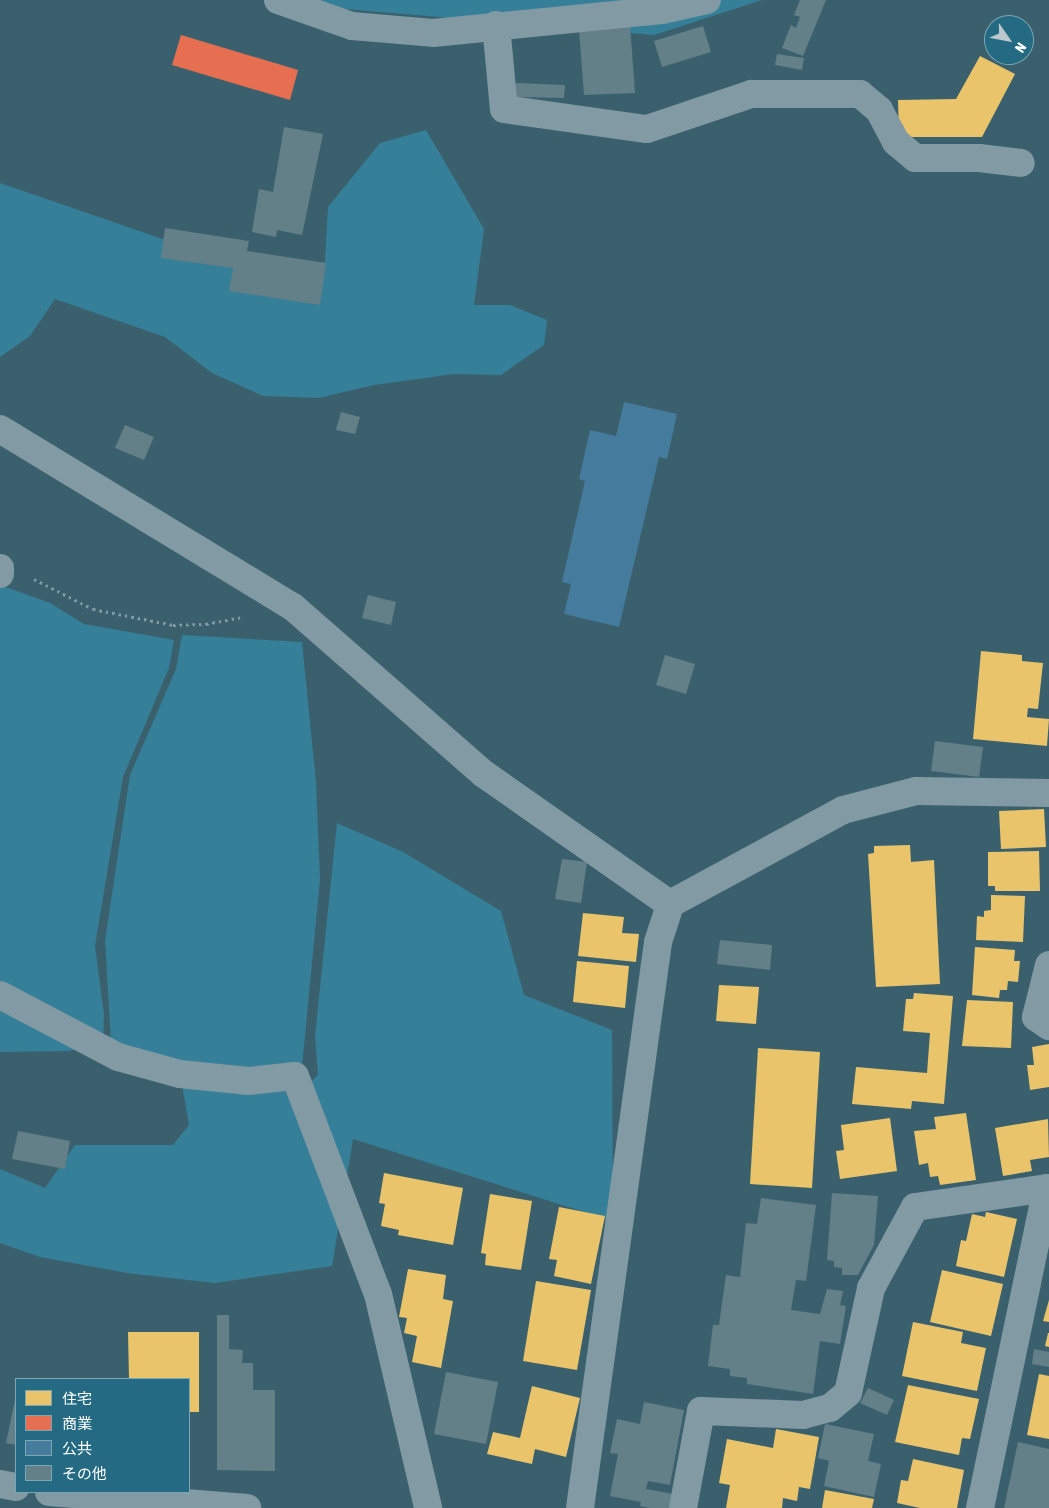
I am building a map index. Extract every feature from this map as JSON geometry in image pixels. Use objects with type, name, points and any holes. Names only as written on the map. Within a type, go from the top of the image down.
[{"type":"street","points":[[278,0],[352,26],[433,33],[496,25],[662,10],[707,0]]},
{"type":"street","points":[[496,25],[504,109],[647,129],[751,94],[860,94],[879,110],[896,142],[916,158],[979,158],[1022,163]]},
{"type":"street","points":[[0,429],[293,607],[484,774],[670,904]]},
{"type":"street","points":[[580,1508],[658,942],[670,904],[844,810],[916,791],[1049,792]]},
{"type":"street","points":[[1049,965],[1036,1017],[1049,1026]]},
{"type":"street","points":[[0,995],[118,1057],[180,1074],[249,1082],[295,1076],[378,1294],[428,1508]]},
{"type":"street","points":[[683,1508],[701,1411],[803,1415],[830,1408],[848,1393],[870,1288],[916,1207],[1048,1188],[980,1508]]},
{"type":"street","points":[[0,1484],[15,1487]]},
{"type":"street","points":[[61,1493],[246,1508]]},
{"type":"path","points":[[1,570],[22,574],[93,609],[173,625],[206,624],[293,607]]},
{"type":"shaded area","points":[[316,0],[762,0],[654,35],[332,8]]},
{"type":"shaded area","points":[[426,130],[484,229],[474,305],[510,305],[547,320],[544,345],[501,375],[454,374],[374,385],[319,398],[263,396],[212,373],[165,337],[55,299],[30,336],[0,357],[0,183],[273,277],[325,262],[328,207],[380,143]]},
{"type":"shaded area","points":[[0,585],[50,603],[84,624],[174,640],[169,668],[123,777],[95,946],[104,1014],[103,1043],[69,1051],[0,1052]]},
{"type":"shaded area","points":[[182,635],[302,642],[316,782],[320,879],[302,1067],[282,1071],[189,1065],[111,1042],[105,940],[130,775],[176,669]]},
{"type":"shaded area","points":[[337,823],[403,852],[501,911],[524,995],[612,1030],[613,1221],[353,1139],[332,1266],[215,1283],[127,1273],[40,1257],[0,1243],[0,1169],[45,1188],[75,1145],[173,1145],[189,1125],[182,1085],[236,1094],[272,1090],[299,1093],[318,1075],[315,1036]]},
{"type":"building: 住宅","points":[[980,56],[984,58],[984,65],[998,65],[1015,74],[982,137],[899,137],[898,100],[956,99]]},
{"type":"building: 住宅","points":[[981,651],[1022,655],[1022,661],[1043,663],[1038,709],[1028,708],[1027,717],[1049,719],[1047,746],[973,739]]},
{"type":"building: 住宅","points":[[1044,809],[1046,847],[1001,849],[999,811]]},
{"type":"building: 住宅","points":[[910,845],[911,862],[934,860],[940,984],[876,987],[868,854],[874,853],[874,846]]},
{"type":"building: 住宅","points":[[1039,851],[1040,891],[995,891],[995,886],[988,886],[988,852]]},
{"type":"building: 住宅","points":[[991,895],[1025,896],[1023,942],[976,940],[977,916],[984,917],[984,911],[991,910]]},
{"type":"building: 住宅","points":[[583,913],[624,917],[622,933],[639,934],[636,962],[578,956]]},
{"type":"building: 住宅","points":[[975,947],[1015,950],[1014,961],[1020,961],[1018,982],[1008,981],[1007,990],[1000,990],[999,998],[972,995]]},
{"type":"building: 住宅","points":[[577,961],[629,966],[625,1008],[573,1002]]},
{"type":"building: 住宅","points":[[719,985],[759,987],[756,1024],[716,1021]]},
{"type":"building: 住宅","points":[[914,993],[953,996],[944,1104],[912,1101],[911,1109],[852,1104],[856,1067],[927,1073],[930,1033],[903,1031],[906,999],[913,999]]},
{"type":"building: 住宅","points":[[967,1000],[1013,1002],[1011,1048],[962,1046]]},
{"type":"building: 住宅","points":[[1049,1044],[1049,1087],[1030,1090],[1027,1065],[1034,1065],[1032,1047]]},
{"type":"building: 住宅","points":[[758,1048],[820,1052],[812,1188],[750,1184]]},
{"type":"building: 住宅","points":[[966,1113],[976,1180],[940,1185],[938,1176],[930,1177],[928,1163],[919,1165],[914,1131],[936,1129],[934,1117]]},
{"type":"building: 住宅","points":[[890,1118],[897,1171],[840,1179],[836,1151],[844,1150],[841,1125]]},
{"type":"building: 住宅","points":[[1048,1119],[1049,1157],[1030,1160],[1032,1171],[1003,1176],[995,1128]]},
{"type":"building: 住宅","points":[[384,1173],[463,1188],[453,1245],[398,1235],[399,1230],[381,1226],[385,1204],[379,1203]]},
{"type":"building: 住宅","points":[[490,1194],[532,1201],[521,1270],[485,1265],[486,1254],[481,1253]]},
{"type":"building: 住宅","points":[[559,1207],[605,1216],[591,1284],[554,1276],[557,1260],[549,1259]]},
{"type":"building: 住宅","points":[[986,1212],[1017,1219],[1004,1277],[956,1266],[961,1240],[966,1241],[972,1214],[985,1217]]},
{"type":"building: 住宅","points":[[408,1269],[446,1275],[443,1299],[453,1301],[441,1368],[412,1362],[417,1336],[404,1333],[407,1318],[399,1317]]},
{"type":"building: 住宅","points":[[942,1270],[1003,1284],[991,1336],[930,1322]]},
{"type":"building: 住宅","points":[[536,1281],[591,1290],[577,1370],[523,1361]]},
{"type":"building: 住宅","points":[[1049,1300],[1049,1322],[1043,1321]]},
{"type":"building: 住宅","points":[[913,1322],[963,1332],[961,1343],[986,1348],[977,1391],[902,1376]]},
{"type":"building: 住宅","points":[[128,1332],[199,1332],[199,1412],[190,1412],[190,1378],[129,1378]]},
{"type":"building: 住宅","points":[[1049,1333],[1049,1347],[1045,1346]]},
{"type":"building: 住宅","points":[[1039,1374],[1049,1376],[1049,1439],[1027,1435]]},
{"type":"building: 住宅","points":[[908,1385],[979,1399],[970,1439],[962,1438],[959,1455],[895,1442]]},
{"type":"building: 住宅","points":[[532,1386],[580,1398],[566,1457],[535,1449],[532,1464],[487,1454],[493,1432],[520,1438]]},
{"type":"building: 住宅","points":[[776,1429],[819,1437],[810,1489],[799,1487],[797,1501],[783,1498],[782,1508],[726,1508],[730,1485],[719,1483],[727,1439],[773,1448]]},
{"type":"building: 住宅","points":[[913,1459],[964,1470],[957,1508],[920,1508],[897,1503],[901,1480],[908,1481]]},
{"type":"building: 住宅","points":[[825,1490],[874,1499],[872,1508],[822,1508]]},
{"type":"building: 商業","points":[[181,35],[298,70],[290,100],[172,65]]},
{"type":"building: 公共","points":[[624,402],[677,414],[667,459],[659,457],[619,627],[564,614],[571,584],[562,582],[585,481],[579,479],[590,430],[616,436]]},
{"type":"building: その他","points":[[800,0],[826,0],[803,56],[782,48],[791,25],[796,28],[800,17],[794,15]]},
{"type":"building: その他","points":[[630,25],[635,93],[584,95],[579,29]]},
{"type":"building: その他","points":[[703,26],[711,52],[662,67],[654,41]]},
{"type":"building: その他","points":[[777,54],[804,58],[802,70],[775,65]]},
{"type":"building: その他","points":[[516,83],[565,85],[564,98],[516,97]]},
{"type":"building: その他","points":[[284,127],[323,134],[302,235],[277,230],[276,237],[252,232],[259,189],[273,192]]},
{"type":"building: その他","points":[[165,228],[249,241],[247,251],[326,263],[320,305],[229,291],[233,268],[161,258]]},
{"type":"building: その他","points":[[341,412],[360,417],[355,434],[336,430]]},
{"type":"building: その他","points":[[125,425],[154,437],[144,460],[115,448]]},
{"type":"building: その他","points":[[368,595],[396,602],[391,625],[362,618]]},
{"type":"building: その他","points":[[665,655],[695,664],[686,694],[656,685]]},
{"type":"building: その他","points":[[935,741],[983,747],[979,777],[931,771]]},
{"type":"building: その他","points":[[562,859],[587,862],[581,903],[555,899]]},
{"type":"building: その他","points":[[720,940],[772,945],[770,970],[717,964]]},
{"type":"building: その他","points":[[18,1131],[70,1141],[65,1169],[12,1159]]},
{"type":"building: その他","points":[[832,1193],[878,1196],[874,1245],[858,1275],[842,1275],[842,1268],[834,1267],[834,1261],[827,1260]]},
{"type":"building: その他","points":[[761,1198],[816,1205],[806,1281],[796,1280],[791,1310],[820,1314],[827,1289],[843,1291],[840,1305],[846,1306],[840,1344],[820,1341],[813,1394],[747,1384],[747,1378],[730,1376],[730,1369],[708,1366],[713,1325],[719,1325],[726,1275],[740,1277],[746,1223],[757,1224]]},
{"type":"building: その他","points":[[217,1315],[229,1315],[229,1349],[243,1350],[242,1363],[253,1363],[253,1390],[275,1390],[275,1471],[217,1470]]},
{"type":"building: その他","points":[[1034,1349],[1049,1352],[1049,1367],[1032,1364]]},
{"type":"building: その他","points":[[446,1372],[498,1382],[486,1444],[434,1434]]},
{"type":"building: その他","points":[[868,1388],[894,1400],[887,1415],[860,1403]]},
{"type":"building: その他","points":[[15,1400],[15,1445],[6,1443]]},
{"type":"building: その他","points":[[644,1402],[684,1410],[670,1485],[648,1481],[646,1489],[673,1494],[670,1508],[640,1506],[641,1502],[610,1496],[618,1454],[610,1453],[617,1419],[640,1424]]},
{"type":"building: その他","points":[[825,1424],[874,1434],[868,1461],[881,1464],[874,1497],[824,1486],[829,1461],[818,1458]]},
{"type":"building: その他","points":[[1018,1442],[1049,1449],[1049,1508],[1004,1508]]}]
